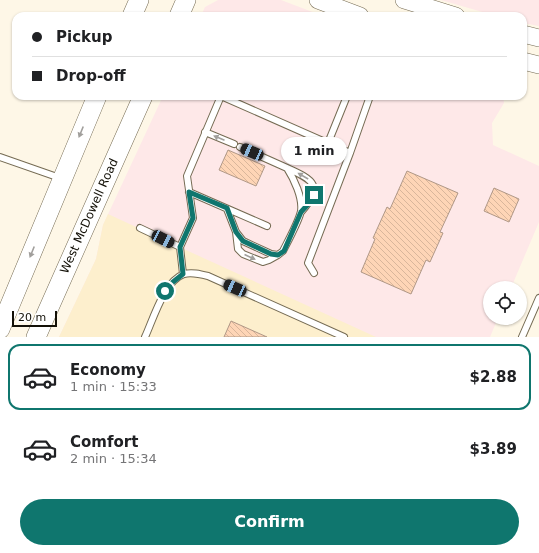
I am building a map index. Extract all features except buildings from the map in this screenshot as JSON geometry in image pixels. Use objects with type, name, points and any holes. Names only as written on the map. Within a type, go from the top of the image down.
[{"type":"main road","points":[[134,12],[139,0]]},
{"type":"main road","points":[[181,12],[186,0]]},
{"type":"main road","points":[[318,0],[350,12]]},
{"type":"main road","points":[[404,0],[443,12]]},
{"type":"main road","points":[[527,35],[539,38]]},
{"type":"main road","points":[[527,62],[539,65]]},
{"type":"main road","points":[[0,329],[95,100]]},
{"type":"main road","name":"West McDowell Road","points":[[36,337],[141,100]]},
{"type":"lane","points":[[183,274],[180,247],[193,218],[187,176],[219,100]]},
{"type":"lane","points":[[230,100],[350,153]]},
{"type":"lane","points":[[328,143],[345,100]]},
{"type":"lane","points":[[314,273],[308,263],[369,100]]},
{"type":"lane","points":[[205,132],[234,144]]},
{"type":"lane","points":[[227,208],[236,232],[238,249],[242,254],[263,262],[284,251],[301,212],[311,201],[314,195],[314,186],[310,180],[240,147]]},
{"type":"lane","points":[[0,157],[62,178]]},
{"type":"lane","points":[[287,168],[301,201],[301,212]]},
{"type":"lane","points":[[189,192],[267,226]]},
{"type":"lane","points":[[140,228],[180,247]]},
{"type":"lane","points":[[236,232],[243,241],[271,254],[278,255]]},
{"type":"lane","points":[[145,337],[165,291],[183,274],[196,273],[208,276],[344,337]]},
{"type":"lane","points":[[522,337],[539,298]]},
{"type":"shaded area","points":[[218,0],[281,0],[312,12],[203,12],[205,7]]},
{"type":"shaded area","points":[[441,0],[539,0],[539,26],[527,24],[527,12],[482,12]]},
{"type":"shaded area","points":[[161,100],[504,100],[504,103],[492,123],[493,145],[539,166],[539,222],[514,281],[483,281],[483,325],[495,325],[490,337],[59,337],[96,259],[103,225]]},
{"type":"shaded area","points":[[108,214],[376,337],[59,337],[96,259],[103,225]]},
{"type":"route","points":[[165,291],[183,274],[180,247],[193,218],[189,192],[227,208],[236,232],[243,241],[271,254],[278,255],[284,251],[301,212],[311,201],[314,195]]}]
